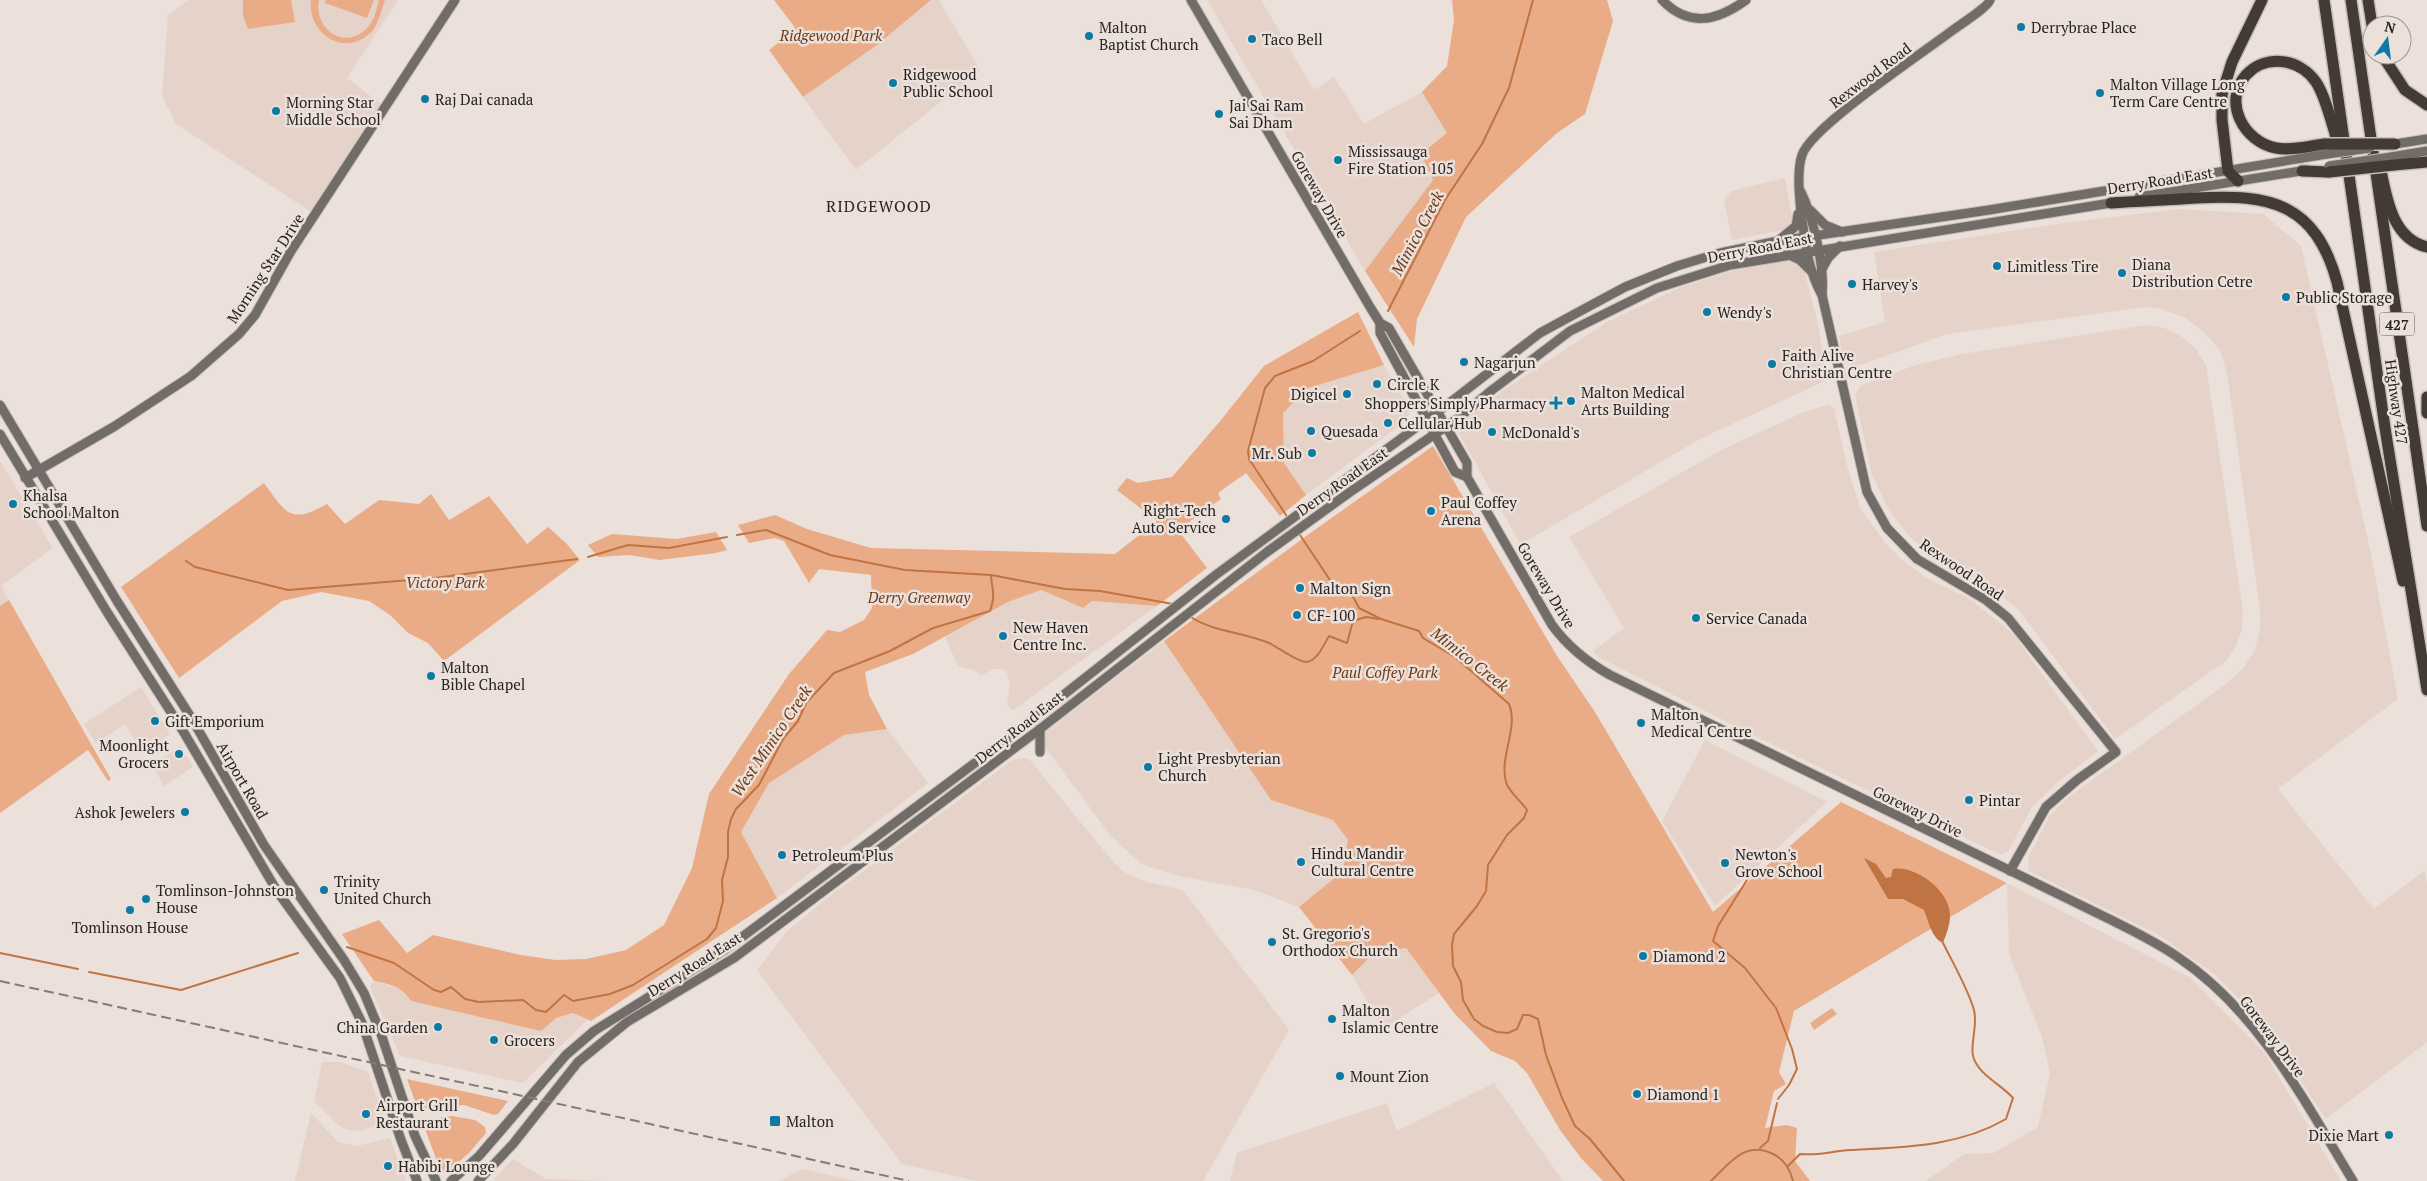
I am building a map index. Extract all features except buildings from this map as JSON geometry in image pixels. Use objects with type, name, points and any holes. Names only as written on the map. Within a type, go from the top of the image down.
[{"type":"highway","points":[[2238,182],[2228,171],[2222,120],[2222,94],[2232,62],[2262,0]]},
{"type":"highway","name":"Highway 427","points":[[2324,0],[2385,428],[2427,690]]},
{"type":"highway","name":"Highway 427","points":[[2351,0],[2427,526]]},
{"type":"highway","points":[[2368,0],[2370,15]]},
{"type":"highway","points":[[2350,180],[2321,92],[2306,71],[2295,64],[2275,61],[2266,63],[2246,75],[2240,85],[2236,108],[2242,126],[2250,136],[2264,144],[2277,148],[2326,149],[2395,144]]},
{"type":"highway","points":[[2389,65],[2405,90],[2427,105]]},
{"type":"highway","points":[[2367,121],[2373,134],[2392,214],[2406,236],[2427,247]]},
{"type":"highway","points":[[2302,171],[2392,161],[2427,162]]},
{"type":"highway","points":[[2111,203],[2220,197],[2260,199],[2295,213],[2310,226],[2321,240],[2330,258],[2337,282],[2400,570],[2420,644]]},
{"type":"highway","points":[[2427,397],[2427,413]]},
{"type":"main road","name":"Morning Star Drive","points":[[25,478],[115,426],[190,376],[239,334],[255,315],[291,251],[455,0]]},
{"type":"main road","name":"Goreway Drive","points":[[1191,0],[1380,323],[1380,333],[1433,434],[1455,472],[1467,477]]},
{"type":"main road","points":[[1662,0],[1673,11],[1685,16],[1707,19],[1719,15],[1746,0]]},
{"type":"main road","name":"Rexwood Road","points":[[1991,1],[1819,132],[1810,141],[1802,155],[1799,172],[1804,208],[1817,250],[1815,283],[1822,295],[1867,492],[1887,528],[1917,559],[1986,600],[2008,618],[2116,752],[2077,780],[2046,807],[2010,871]]},
{"type":"main road","points":[[2395,144],[2427,138]]},
{"type":"main road","name":"Derry Road East","points":[[451,1181],[479,1156],[547,1077],[584,1038],[628,1008],[726,949],[1019,730],[1165,615],[1426,419],[1438,412],[1540,333],[1625,286],[1677,266],[1720,253],[1778,241],[2228,171],[2326,149]]},
{"type":"main road","points":[[2392,161],[2427,151]]},
{"type":"main road","name":"Derry Road East","points":[[480,1181],[514,1144],[560,1082],[595,1048],[650,1007],[734,958],[1040,729],[1267,552],[1445,426],[1570,331],[1624,304],[1694,275],[1748,261],[2302,171]]},
{"type":"main road","points":[[1778,241],[1787,236],[1796,226],[1804,208],[1825,225],[1842,232]]},
{"type":"main road","name":"Rexwood Road","points":[[1804,208],[1804,238],[1807,252],[1817,272]]},
{"type":"main road","points":[[1787,254],[1800,260],[1817,272],[1841,246]]},
{"type":"main road","name":"Goreway Drive","points":[[1380,323],[1389,328],[1438,412],[1467,463],[1467,477],[1552,625],[1562,639],[1581,657],[1610,675],[1681,711],[2148,938],[2181,959],[2225,996],[2279,1062],[2353,1181]]},
{"type":"main road","name":"Airport Road","points":[[0,405],[117,601],[192,719],[264,845],[344,960],[364,993],[414,1133],[436,1181]]},
{"type":"main road","name":"Airport Road","points":[[0,434],[107,612],[183,731],[277,890],[340,978],[364,1028],[409,1163],[417,1181]]},
{"type":"main road","points":[[1343,481],[1350,492]]},
{"type":"main road","points":[[69,550],[82,542]]},
{"type":"main road","points":[[1260,543],[1267,552]]},
{"type":"main road","points":[[1196,592],[1196,601],[1204,602]]},
{"type":"main road","points":[[107,612],[117,601]]},
{"type":"main road","points":[[1040,729],[1040,752]]},
{"type":"main road","points":[[409,1163],[412,1181]]},
{"type":"shaded area","name":"Morning Star Middle School","points":[[189,0],[398,0],[347,78],[385,107],[316,215],[176,124],[162,96],[168,15]]},
{"type":"shaded area","name":"Ridgewood Public School","points":[[931,0],[939,0],[980,70],[856,170],[803,97],[877,45]]},
{"type":"shaded area","points":[[1207,0],[1261,0],[1314,90],[1334,77],[1364,124],[1422,92],[1448,133],[1421,153],[1433,180],[1365,271]]},
{"type":"shaded area","points":[[1785,178],[1792,217],[1788,229],[1732,240],[1724,200],[1731,191]]},
{"type":"shaded area","points":[[2178,209],[2263,214],[2301,246],[2370,549],[2398,699],[2278,789],[2374,909],[2425,870],[2427,883],[2427,1042],[2326,1119],[2262,1021],[2214,974],[2159,935],[2029,871],[2028,858],[2050,815],[2070,796],[2230,681],[2244,667],[2255,650],[2260,630],[2260,610],[2227,373],[2220,351],[2204,332],[2184,317],[2161,309],[2145,307],[1947,334],[1855,367],[1844,361],[1839,336],[1885,322],[1874,252],[2064,223]]},
{"type":"shaded area","points":[[1780,260],[1792,260],[1805,273],[1818,324],[1827,380],[1698,440],[1525,542],[1519,542],[1459,433],[1462,422],[1511,385],[1607,322],[1679,288],[1741,268]]},
{"type":"shaded area","points":[[2146,325],[2165,328],[2182,337],[2196,349],[2206,365],[2243,611],[2242,629],[2236,646],[2226,661],[2115,739],[2019,610],[1988,585],[1939,561],[1911,538],[1888,509],[1871,472],[1855,395],[1861,385],[1916,365],[1962,354]]},
{"type":"shaded area","points":[[1384,365],[1410,411],[1407,420],[1306,495],[1284,463],[1283,413],[1308,388]]},
{"type":"shaded area","points":[[1828,405],[1834,408],[1846,462],[1860,508],[1886,544],[1902,560],[1925,577],[1970,599],[2013,634],[2098,751],[2058,782],[2032,807],[2009,850],[2001,855],[1755,736],[1600,658],[1593,651],[1624,628],[1569,537],[1721,450],[1804,412]]},
{"type":"shaded area","name":"Khalsa School Malton","points":[[0,461],[53,548],[1,586],[9,600],[0,606]]},
{"type":"shaded area","points":[[1041,590],[1083,608],[1092,601],[1157,606],[1012,711],[1007,704],[1010,683],[1007,673],[1003,669],[995,669],[981,675],[974,670],[958,666],[945,637],[1008,602]]},
{"type":"shaded area","points":[[1164,641],[1271,800],[1333,820],[1348,840],[1343,871],[1299,907],[1254,890],[1178,876],[1141,864],[1110,835],[1042,743],[1045,733]]},
{"type":"shaded area","points":[[141,687],[170,734],[143,753],[125,724],[96,743],[84,724]]},
{"type":"shaded area","points":[[887,729],[928,783],[777,898],[741,832],[769,783],[844,735]]},
{"type":"shaded area","name":"Newton's Grove School","points":[[1705,740],[1827,802],[1715,906],[1662,821]]},
{"type":"shaded area","points":[[180,746],[193,767],[164,786],[152,765]]},
{"type":"shaded area","points":[[1025,758],[1030,760],[1114,863],[1124,872],[1147,882],[1183,890],[1289,1030],[1203,1181],[977,1181],[902,1164],[757,970],[787,931],[826,899],[1014,759]]},
{"type":"shaded area","points":[[1864,858],[1876,864],[1886,878],[1891,877],[1893,869],[1912,871],[1930,882],[1938,890],[1945,898],[1950,916],[1949,926],[1943,943],[1933,933],[1924,910],[1903,899],[1888,899]]},
{"type":"shaded area","points":[[2007,883],[2189,977],[2264,1052],[2341,1181],[1926,1181],[1964,1154],[1994,1153],[2038,1127],[2050,1073],[2042,1037],[2009,954]]},
{"type":"shaded area","points":[[1406,948],[1439,993],[1383,1029],[1352,975],[1374,953]]},
{"type":"shaded area","points":[[374,981],[540,1031],[556,1018],[573,1013],[587,1020],[523,1083],[400,1056],[370,986]]},
{"type":"shaded area","points":[[322,1062],[340,1062],[368,1072],[383,1116],[381,1124],[361,1131],[347,1130],[339,1126],[314,1101]]},
{"type":"shaded area","points":[[1494,1083],[1563,1181],[1230,1181],[1237,1153],[1387,1103],[1397,1131]]},
{"type":"shaded area","points":[[311,1113],[338,1142],[357,1146],[390,1138],[406,1181],[295,1181]]},
{"type":"shaded area","points":[[513,1159],[546,1179],[607,1181],[492,1181]]},
{"type":"shaded area","points":[[802,1169],[857,1181],[779,1181]]},
{"type":"green space","points":[[243,0],[291,0],[295,22],[248,29],[243,16]]},
{"type":"green space","points":[[311,0],[319,0],[318,10],[325,27],[340,37],[349,38],[357,35],[369,26],[376,12],[379,0],[385,0],[379,19],[371,32],[358,41],[347,43],[337,42],[320,30],[314,22]]},
{"type":"green space","points":[[326,0],[374,0],[367,18],[325,3]]},
{"type":"green space","name":"Ridgewood Park","points":[[774,0],[931,0],[877,45],[803,97],[769,50],[796,29]]},
{"type":"green space","points":[[1452,0],[1607,0],[1613,21],[1585,114],[1557,133],[1466,217],[1417,319],[1414,347],[1365,271],[1433,180],[1421,154],[1447,133],[1422,92],[1447,66],[1454,20]]},
{"type":"green space","name":"Derry Greenway","points":[[1358,312],[1384,365],[1308,388],[1283,413],[1284,463],[1306,495],[1280,516],[1246,473],[1218,493],[1221,499],[1178,530],[1207,568],[1157,606],[1092,601],[1083,608],[1041,590],[1008,602],[913,654],[865,672],[869,695],[887,729],[844,735],[769,783],[741,832],[777,898],[591,1021],[573,1013],[556,1018],[541,1031],[411,1001],[400,989],[374,981],[342,934],[379,920],[407,953],[433,935],[521,955],[556,960],[586,959],[626,950],[664,925],[692,868],[709,794],[789,674],[827,630],[840,632],[864,620],[872,608],[871,575],[819,569],[809,583],[784,541],[775,538],[749,543],[738,525],[775,515],[807,529],[871,548],[1115,554],[1157,521],[1117,490],[1127,478],[1138,483],[1172,477],[1264,366]]},
{"type":"green space","name":"Paul Coffey Park","points":[[1433,446],[1557,656],[1595,712],[1713,912],[1841,802],[2007,883],[1794,1011],[1779,1072],[1786,1084],[1774,1091],[1765,1128],[1786,1125],[1797,1128],[1795,1161],[1810,1181],[1603,1181],[1581,1158],[1560,1130],[1527,1073],[1515,1061],[1491,1051],[1454,1013],[1406,948],[1374,953],[1352,975],[1299,907],[1343,871],[1348,840],[1333,820],[1271,800],[1164,641],[1309,534]]},
{"type":"green space","name":"Victory Park","points":[[264,483],[278,502],[290,513],[305,514],[327,504],[345,524],[379,500],[419,504],[431,494],[449,520],[489,496],[527,544],[548,527],[566,543],[580,560],[444,661],[428,643],[408,633],[390,615],[369,601],[321,592],[282,601],[179,678],[121,587]]},
{"type":"green space","points":[[716,532],[727,550],[660,560],[629,555],[598,557],[588,545],[612,534],[676,539]]},
{"type":"green space","points":[[9,600],[111,779],[108,781],[88,750],[0,813],[0,606]]},
{"type":"green space","points":[[1832,1008],[1837,1014],[1814,1030],[1810,1023]]},
{"type":"green space","points":[[407,1079],[508,1101],[498,1114],[494,1115],[464,1105],[422,1110],[416,1104]]},
{"type":"green space","points":[[452,1116],[475,1120],[485,1127],[486,1133],[469,1153],[445,1174],[437,1161],[425,1129],[432,1120],[439,1117]]},
{"type":"waterway","name":"Mimico Creek","points":[[1388,311],[1445,200],[1482,144],[1509,88],[1533,0]]},
{"type":"waterway","name":"Mimico Creek","points":[[1288,518],[1249,459],[1248,451],[1265,388],[1275,376],[1313,361],[1360,331]]},
{"type":"waterway","points":[[737,535],[766,530],[830,555],[905,570],[991,575],[1065,589],[1100,591],[1173,604]]},
{"type":"waterway","name":"Mimico Creek","points":[[1298,532],[1330,580],[1351,593],[1359,608],[1381,619],[1419,631],[1423,638],[1455,657],[1509,704],[1512,723],[1505,762],[1506,782],[1509,789],[1527,810],[1524,818],[1507,835],[1488,865],[1486,891],[1477,906],[1454,934],[1452,945],[1453,966],[1461,982],[1463,1000],[1474,1019],[1483,1026],[1497,1032],[1508,1033],[1517,1029],[1523,1015],[1529,1015],[1538,1019],[1546,1055],[1575,1126],[1590,1139],[1624,1181]]},
{"type":"waterway","points":[[588,557],[628,545],[669,548],[727,537]]},
{"type":"waterway","points":[[186,561],[195,567],[288,590],[435,578],[577,559]]},
{"type":"waterway","name":"West Mimico Creek","points":[[347,947],[394,963],[434,990],[441,992],[451,987],[465,999],[479,1002],[523,1000],[536,1010],[546,1012],[564,995],[573,1001],[610,994],[633,985],[707,939],[716,928],[723,901],[722,880],[728,857],[728,832],[731,819],[736,809],[759,785],[783,739],[798,721],[806,703],[834,673],[890,651],[933,628],[990,611],[993,596],[991,575]]},
{"type":"waterway","name":"West Mimico Creek","points":[[1189,616],[1218,629],[1269,643],[1303,662],[1311,661],[1323,647],[1329,636],[1347,643],[1353,621],[1366,617],[1379,619]]},
{"type":"waterway","points":[[1747,880],[1718,926],[1713,941],[1745,968],[1776,1008],[1792,1049],[1797,1069],[1789,1085],[1778,1099]]},
{"type":"waterway","points":[[1788,1166],[1800,1154],[1930,1144],[1969,1135],[2006,1119],[2013,1098],[1985,1074],[1976,1063],[1972,1051],[1975,1022],[1974,1010],[1943,943]]},
{"type":"waterway","name":"West Mimico Creek","points":[[0,953],[78,969]]},
{"type":"waterway","name":"West Mimico Creek","points":[[89,972],[181,990],[298,953]]},
{"type":"waterway","points":[[1760,1148],[1768,1141],[1777,1103]]},
{"type":"waterway","name":"Mimico Creek","points":[[1711,1181],[1732,1161],[1746,1152],[1754,1150],[1763,1150],[1780,1159],[1790,1172],[1793,1181]]},
{"type":"railway","points":[[0,981],[909,1181]]},
{"type":"place","name":"Derrybrae Place","points":[[2021,27]]},
{"type":"place","name":"Malton Baptist Church","points":[[1089,36]]},
{"type":"place","name":"Taco Bell","points":[[1252,39]]},
{"type":"place","name":"Ridgewood Public School","points":[[893,83]]},
{"type":"place","name":"Malton Village Long Term Care Centre","points":[[2100,93]]},
{"type":"place","name":"Raj Dai canada","points":[[425,99]]},
{"type":"place","name":"Morning Star Middle School","points":[[276,111]]},
{"type":"place","name":"Jai Sai Ram Sai Dham","points":[[1219,114]]},
{"type":"place","name":"Mississauga Fire Station 105","points":[[1338,160]]},
{"type":"place","name":"Limitless Tire","points":[[1997,266]]},
{"type":"place","name":"Diana Distribution Cetre","points":[[2122,273]]},
{"type":"place","name":"Harvey's","points":[[1852,284]]},
{"type":"place","name":"Public Storage","points":[[2286,297]]},
{"type":"place","name":"Wendy's","points":[[1707,312]]},
{"type":"place","name":"Nagarjun","points":[[1464,362]]},
{"type":"place","name":"Faith Alive Christian Centre","points":[[1772,364]]},
{"type":"place","name":"Circle K","points":[[1377,384]]},
{"type":"place","name":"Digicel","points":[[1347,394]]},
{"type":"place","name":"Malton Medical Arts Building","points":[[1571,401]]},
{"type":"place","name":"Shoppers Simply Pharmacy","points":[[1556,403]]},
{"type":"place","name":"Cellular Hub","points":[[1388,423]]},
{"type":"place","name":"Quesada","points":[[1311,431]]},
{"type":"place","name":"McDonald's","points":[[1492,432]]},
{"type":"place","name":"Mr. Sub","points":[[1312,453]]},
{"type":"place","name":"Khalsa School Malton","points":[[13,504]]},
{"type":"place","name":"Paul Coffey Arena","points":[[1431,511]]},
{"type":"place","name":"Right-Tech Auto Service","points":[[1226,519]]},
{"type":"place","name":"Malton Sign","points":[[1300,588]]},
{"type":"place","name":"CF-100","points":[[1297,615]]},
{"type":"place","name":"Service Canada","points":[[1696,618]]},
{"type":"place","name":"New Haven Centre Inc.","points":[[1003,636]]},
{"type":"place","name":"Malton Bible Chapel","points":[[431,676]]},
{"type":"place","name":"Gift Emporium","points":[[155,721]]},
{"type":"place","name":"Malton Medical Centre","points":[[1641,723]]},
{"type":"place","name":"Moonlight Grocers","points":[[179,754]]},
{"type":"place","name":"Light Presbyterian Church","points":[[1148,767]]},
{"type":"place","name":"Pintar","points":[[1969,800]]},
{"type":"place","name":"Ashok Jewelers","points":[[185,812]]},
{"type":"place","name":"Petroleum Plus","points":[[782,855]]},
{"type":"place","name":"Hindu Mandir Cultural Centre","points":[[1301,862]]},
{"type":"place","name":"Newton's Grove School","points":[[1725,863]]},
{"type":"place","name":"Trinity United Church","points":[[324,890]]},
{"type":"place","name":"Tomlinson-Johnston House","points":[[146,899]]},
{"type":"place","name":"Tomlinson House","points":[[130,910]]},
{"type":"place","name":"St. Gregorio's Orthodox Church","points":[[1272,942]]},
{"type":"place","name":"Diamond 2","points":[[1643,956]]},
{"type":"place","name":"Malton Islamic Centre","points":[[1332,1019]]},
{"type":"place","name":"China Garden","points":[[438,1027]]},
{"type":"place","name":"Grocers","points":[[494,1040]]},
{"type":"place","name":"Mount Zion","points":[[1340,1076]]},
{"type":"place","name":"Diamond 1","points":[[1637,1094]]},
{"type":"place","name":"Airport Grill Restaurant","points":[[366,1114]]},
{"type":"place","name":"Malton","points":[[775,1121]]},
{"type":"place","name":"Dixie Mart","points":[[2389,1135]]},
{"type":"place","name":"Habibi Lounge","points":[[388,1166]]},
{"type":"district","name":"RIDGEWOOD","points":[[879,206]]}]
